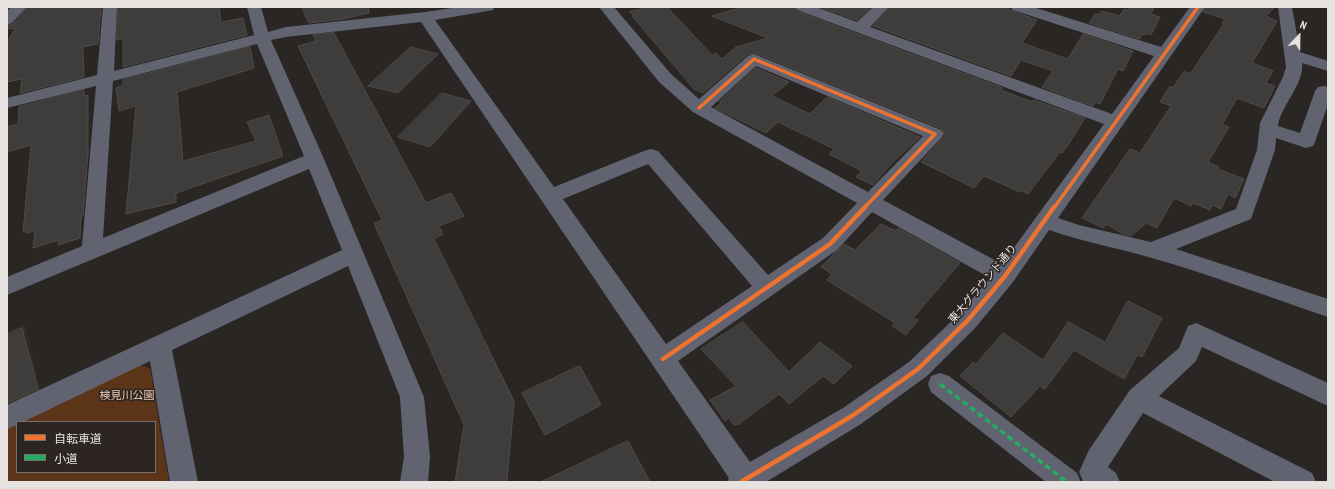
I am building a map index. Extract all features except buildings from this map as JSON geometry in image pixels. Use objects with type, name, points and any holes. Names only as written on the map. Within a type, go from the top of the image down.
[{"type":"street","points":[[7,20],[20,7]]},
{"type":"street","points":[[254,7],[262,37],[315,159],[412,397],[417,457],[414,482]]},
{"type":"street","points":[[7,102],[286,32],[425,17],[447,10],[488,7]]},
{"type":"street","points":[[606,7],[665,78],[699,108],[1005,276]]},
{"type":"street","points":[[802,7],[1115,122]]},
{"type":"street","points":[[860,28],[882,7]]},
{"type":"street","name":"東大グラウンド通り","points":[[743,481],[852,416],[918,369],[968,320],[1005,276],[1198,7]]},
{"type":"street","points":[[1152,250],[1244,214],[1266,150],[1269,123],[1294,68],[1285,7]]},
{"type":"street","points":[[92,251],[105,78],[112,8]]},
{"type":"street","points":[[1025,8],[1165,54]]},
{"type":"street","points":[[425,17],[663,359],[743,481]]},
{"type":"street","points":[[1292,55],[1328,66]]},
{"type":"street","points":[[663,359],[830,244],[935,134],[754,60],[699,108]]},
{"type":"street","points":[[1268,128],[1306,142],[1324,91]]},
{"type":"street","points":[[550,197],[651,155],[766,288]]},
{"type":"street","points":[[7,286],[315,159]]},
{"type":"street","points":[[1045,221],[1077,232],[1152,250],[1241,278],[1328,308]]},
{"type":"street","points":[[7,417],[353,254]]},
{"type":"street","points":[[1106,482],[1092,472],[1098,459],[1139,398],[1188,354],[1196,333],[1328,394]]},
{"type":"street","points":[[159,345],[184,482]]},
{"type":"street","points":[[940,384],[1067,482]]},
{"type":"street","points":[[1139,398],[1302,482]]},
{"type":"shaded area","points":[[25,324],[41,392],[7,409],[7,332]]},
{"type":"green space","name":"検見川公園","points":[[135,364],[150,368],[169,482],[7,482],[7,426],[16,422],[16,473],[156,473],[156,421],[17,421]]},
{"type":"marked path","points":[[940,384],[1067,482]]},
{"type":"cycle path","points":[[741,482],[852,416],[918,369],[968,320],[1005,276],[1198,7]]},
{"type":"cycle path","points":[[663,359],[830,244],[935,134],[754,59],[699,108]]}]
